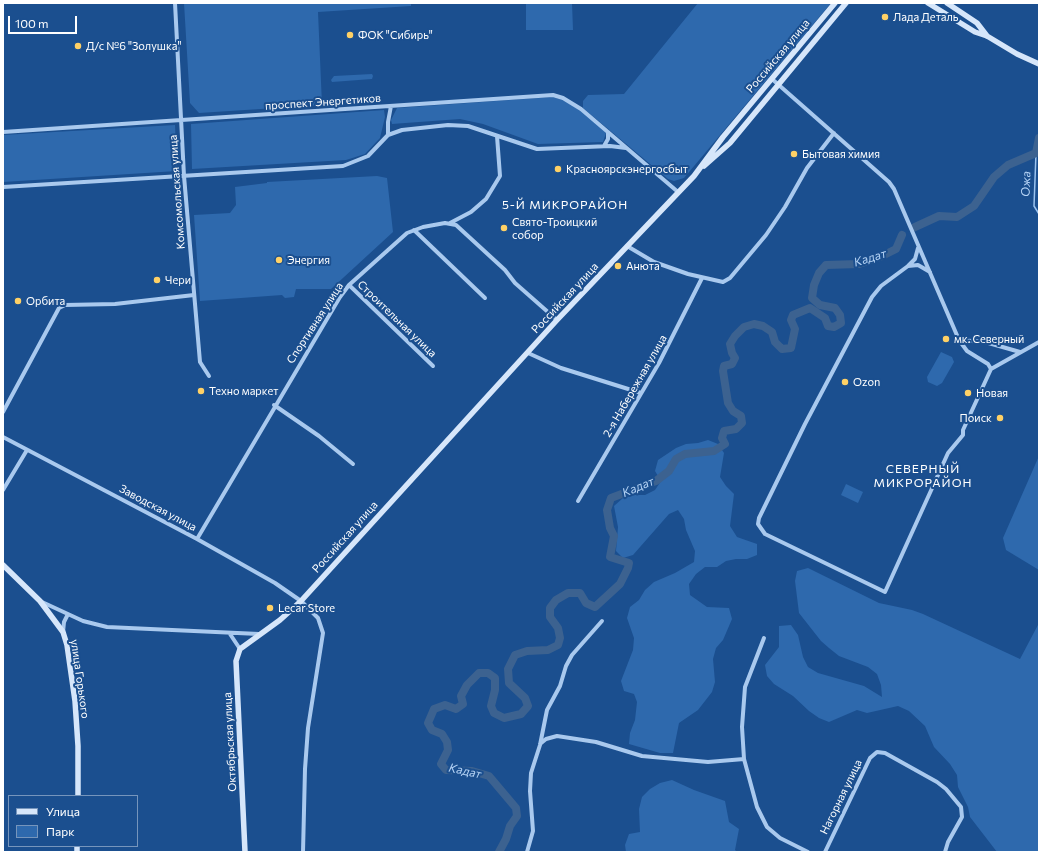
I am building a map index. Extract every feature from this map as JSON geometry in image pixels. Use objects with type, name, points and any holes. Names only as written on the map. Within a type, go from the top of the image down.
[{"type":"street","name":"Комсомольская улица","points":[[176,3],[184,176],[200,362],[210,376]]},
{"type":"street","name":"Российская улица","points":[[240,649],[280,620],[301,601],[557,320],[694,176],[723,137],[835,3]]},
{"type":"street","points":[[694,176],[730,143],[846,3]]},
{"type":"street","points":[[928,3],[975,32],[988,36],[1017,54],[1039,64]]},
{"type":"street","points":[[947,3],[977,23],[988,36]]},
{"type":"street","points":[[772,79],[889,182],[894,189],[959,340],[967,352],[988,364],[991,369]]},
{"type":"street","name":"проспект Энергетиков","points":[[3,132],[553,95],[572,102],[678,192]]},
{"type":"street","points":[[388,135],[390,106]]},
{"type":"street","points":[[3,187],[343,166],[368,156],[388,135],[415,127],[460,124],[537,149],[604,146],[627,148]]},
{"type":"street","points":[[604,146],[608,139],[608,132]]},
{"type":"street","points":[[627,246],[654,262],[702,278],[723,282],[737,272],[766,235],[785,207],[807,168],[834,133]]},
{"type":"street","name":"Спортивная улица","points":[[197,539],[274,405],[340,297],[349,285],[401,237],[414,230],[450,223],[471,212],[486,199],[500,176],[497,136]]},
{"type":"street","points":[[450,223],[461,228],[505,270],[515,283],[557,320]]},
{"type":"street","points":[[414,230],[485,298]]},
{"type":"street","points":[[918,246],[915,259],[881,286],[863,313],[805,424],[759,518],[760,528],[772,538],[885,592],[948,453],[963,436],[963,430],[991,369],[1039,342]]},
{"type":"street","points":[[908,266],[918,265],[930,272]]},
{"type":"street","name":"2-я Набережная улица","points":[[578,501],[679,327],[702,278]]},
{"type":"street","name":"Строительная улица","points":[[349,285],[432,366]]},
{"type":"street","points":[[3,412],[59,308],[65,304],[115,304],[194,296]]},
{"type":"street","points":[[959,340],[985,342],[1021,352]]},
{"type":"street","points":[[528,353],[561,368],[640,393]]},
{"type":"street","points":[[274,405],[319,436],[353,464]]},
{"type":"street","name":"Заводская улица","points":[[3,437],[197,539],[275,583],[301,601]]},
{"type":"street","points":[[3,490],[27,450]]},
{"type":"street","name":"улица Горького","points":[[3,565],[40,601],[63,632],[75,701],[78,795]]},
{"type":"street","points":[[40,601],[83,621],[107,627],[230,634],[259,634]]},
{"type":"street","points":[[301,601],[318,618],[323,632],[308,728],[305,769],[303,852]]},
{"type":"street","points":[[63,632],[64,622],[68,614]]},
{"type":"street","points":[[527,852],[533,831],[530,790],[531,773],[540,744],[547,710],[560,686],[566,666],[572,655],[602,621]]},
{"type":"street","points":[[230,634],[240,649]]},
{"type":"street","points":[[764,638],[746,681],[742,727],[744,759],[757,807],[767,827],[780,838],[808,852]]},
{"type":"street","name":"Октябрьская улица","points":[[240,649],[236,661],[245,852]]},
{"type":"street","points":[[540,744],[546,739],[557,736],[596,742],[642,756],[708,762],[744,759]]},
{"type":"street","name":"Нагорная улица","points":[[825,852],[870,758],[877,752],[885,753],[937,782],[958,802],[963,813],[945,852]]},
{"type":"green space","points":[[184,3],[411,3],[411,6],[318,12],[322,105],[199,113],[190,103]]},
{"type":"green space","points":[[526,3],[572,3],[573,30],[526,30]]},
{"type":"green space","points":[[698,3],[831,3],[684,178],[674,181],[668,179],[583,108],[583,101],[588,95],[624,94]]},
{"type":"green space","points":[[372,74],[372,79],[332,82],[331,80],[334,76]]},
{"type":"green space","points":[[553,97],[565,101],[580,110],[604,130],[606,133],[603,142],[538,144],[483,124],[460,119],[392,124],[391,120],[397,108]]},
{"type":"green space","points":[[384,110],[385,117],[380,138],[365,154],[346,160],[192,169],[191,124]]},
{"type":"green space","points":[[175,125],[177,171],[3,182],[3,135]]},
{"type":"green space","name":"Энергия","points":[[377,176],[387,178],[393,232],[331,289],[296,289],[294,297],[285,298],[282,295],[200,301],[194,215],[230,213],[236,205],[235,187],[267,182]]},
{"type":"green space","points":[[941,352],[952,357],[954,362],[942,383],[937,386],[928,382],[927,377]]},
{"type":"green space","points":[[708,440],[718,444],[724,453],[720,477],[734,494],[730,526],[737,537],[757,544],[757,555],[747,559],[726,561],[717,567],[705,567],[696,574],[689,584],[690,595],[707,607],[729,608],[732,619],[723,640],[716,648],[713,659],[715,682],[712,692],[698,710],[679,723],[673,753],[660,753],[629,744],[630,733],[635,720],[637,702],[634,694],[624,691],[621,681],[633,650],[634,638],[627,618],[630,607],[639,600],[645,590],[654,582],[675,573],[694,562],[695,551],[686,530],[684,519],[678,510],[669,514],[633,555],[623,558],[616,551],[618,527],[614,506],[623,498],[634,495],[645,495],[655,490],[661,481],[655,471],[658,460],[676,448],[686,444]]},
{"type":"green space","points":[[1039,456],[1039,570],[1006,550],[1003,538]]},
{"type":"green space","points":[[846,484],[863,492],[858,503],[841,495]]},
{"type":"green space","points":[[808,568],[879,603],[912,610],[923,614],[1020,659],[1039,623],[1039,852],[997,852],[970,817],[968,807],[958,787],[957,775],[950,764],[934,747],[925,726],[909,711],[898,706],[867,713],[857,710],[829,722],[819,718],[809,711],[793,696],[774,684],[767,676],[765,665],[779,647],[779,626],[791,625],[798,635],[803,657],[808,667],[818,673],[864,686],[882,697],[881,685],[877,674],[868,667],[839,656],[821,641],[799,613],[795,581],[797,571]]},
{"type":"green space","points":[[672,780],[725,801],[729,822],[739,829],[735,850],[737,852],[626,852],[625,845],[629,834],[640,832],[639,809],[642,797],[650,789],[660,783]]},
{"type":"waterway","name":"Кадат","points":[[915,227],[939,216],[957,217],[974,206],[994,177],[1008,165],[1036,153],[1039,138]]},
{"type":"waterway","name":"Ожа","points":[[1036,153],[1034,206],[1039,214]]},
{"type":"waterway","name":"Кадат","points":[[499,852],[506,839],[510,826],[517,816],[516,808],[489,776],[472,771],[446,770],[441,764],[448,750],[447,742],[442,734],[432,730],[428,723],[434,709],[445,705],[456,709],[463,704],[461,696],[467,685],[479,673],[488,673],[495,678],[495,690],[491,706],[494,713],[504,718],[521,714],[528,706],[525,698],[509,683],[508,669],[515,655],[527,651],[548,650],[558,645],[560,638],[558,628],[550,617],[550,608],[556,600],[568,593],[580,593],[586,603],[595,607],[620,584],[628,568],[629,563],[610,557],[614,536],[610,528],[607,510],[611,498],[656,481],[669,471],[676,459],[685,454],[714,451],[725,444],[722,438],[724,431],[736,429],[742,423],[741,416],[733,411],[728,403],[723,371],[724,366],[732,364],[735,358],[730,344],[735,336],[744,327],[754,324],[763,326],[772,332],[775,342],[782,349],[791,348],[795,329],[791,320],[793,315],[810,308],[825,318],[828,326],[834,327],[841,323],[840,315],[835,308],[820,305],[812,298],[814,285],[819,273],[826,265],[859,264],[880,257],[896,249],[902,235]]},
{"type":"place","name":"Лада Деталь","points":[[885,17]]},
{"type":"place","name":"ФОК \"Сибирь\"","points":[[350,35]]},
{"type":"place","name":"Д/с №6 \"Золушка\"","points":[[78,46]]},
{"type":"place","name":"Бытовая химия","points":[[794,154]]},
{"type":"place","name":"Красноярскэнергосбыт","points":[[558,169]]},
{"type":"place","name":"Свято-Троицкий собор","points":[[504,228]]},
{"type":"place","name":"Энергия","points":[[279,260]]},
{"type":"place","name":"Анюта","points":[[618,266]]},
{"type":"place","name":"Чери","points":[[157,280]]},
{"type":"place","name":"Орбита","points":[[18,301]]},
{"type":"place","name":"мк. Северный","points":[[946,339]]},
{"type":"place","name":"Ozon","points":[[845,382]]},
{"type":"place","name":"Техно маркет","points":[[201,391]]},
{"type":"place","name":"Новая","points":[[968,393]]},
{"type":"place","name":"Поиск","points":[[1000,418]]},
{"type":"place","name":"Lecar Store","points":[[270,608]]},
{"type":"district","name":"5-Й МИКРОРАЙОН","points":[[565,205]]},
{"type":"district","name":"СЕВЕРНЫЙ МИКРОРАЙОН","points":[[923,476]]}]
